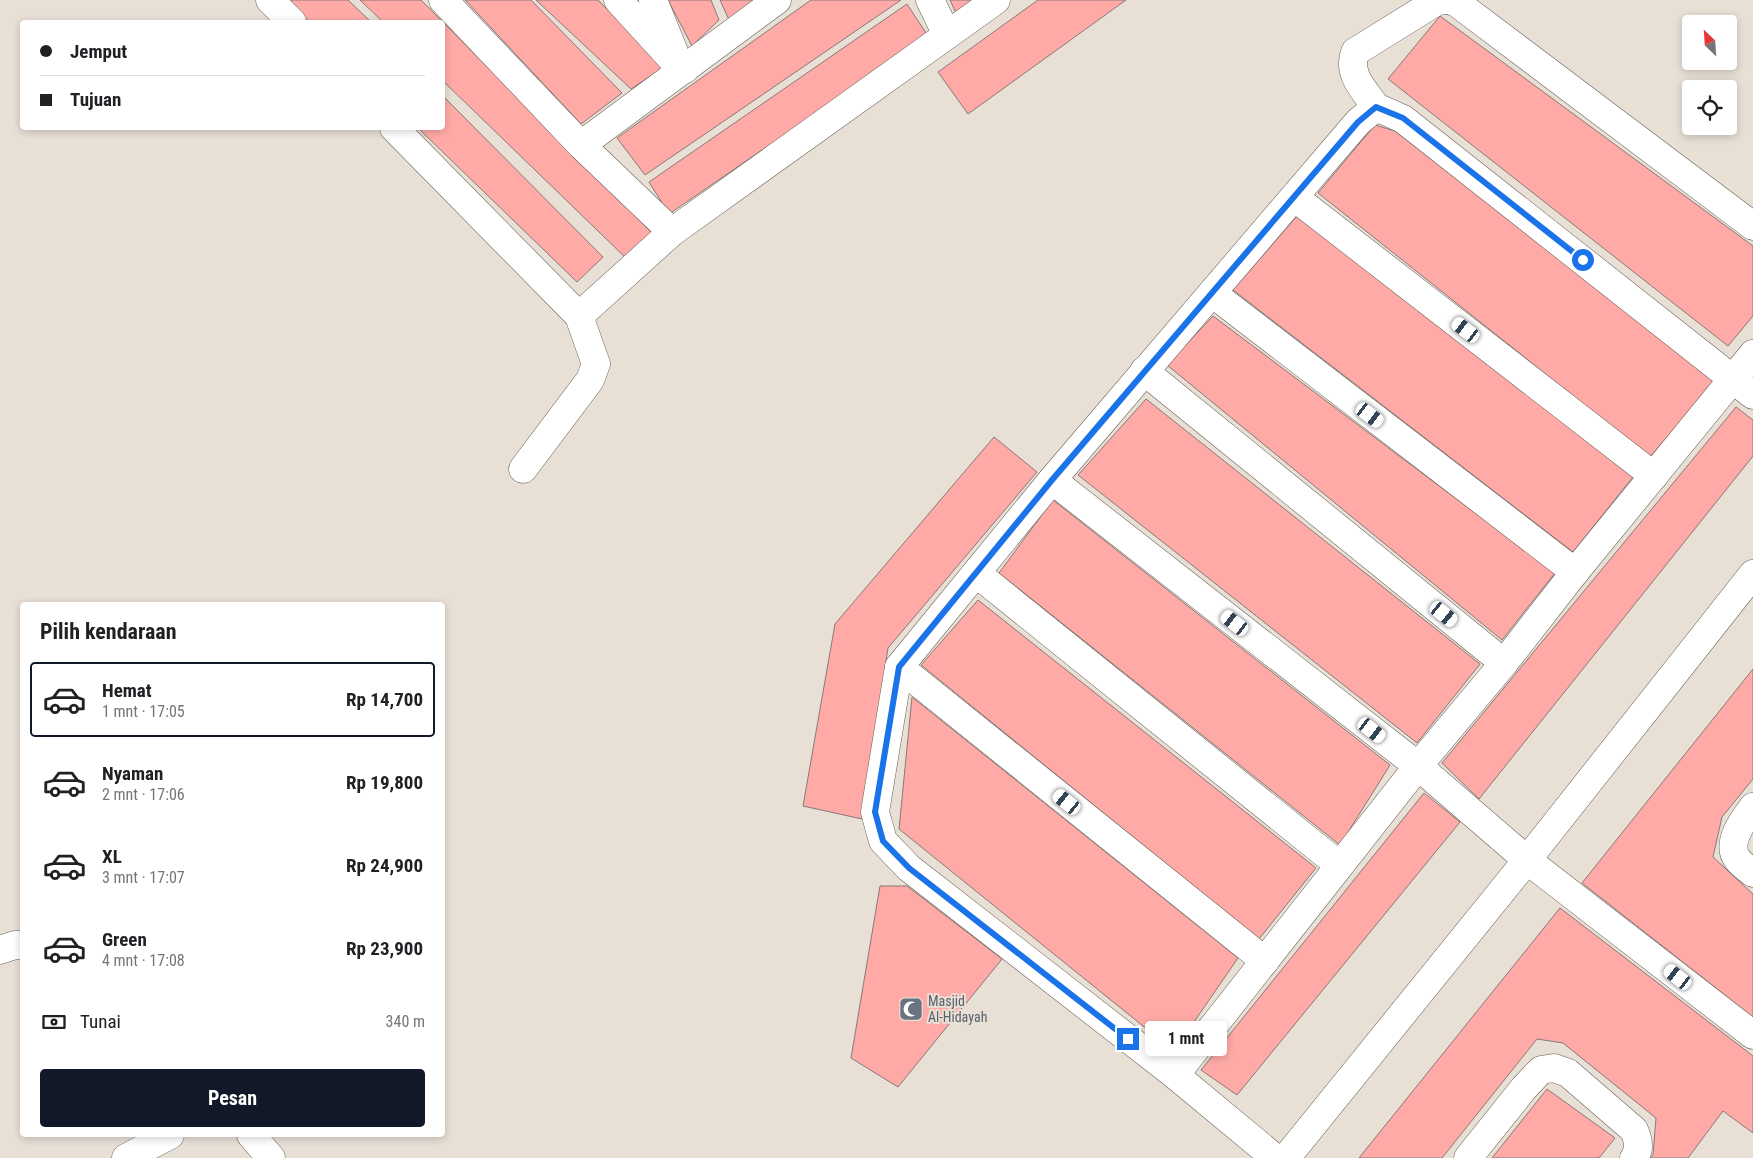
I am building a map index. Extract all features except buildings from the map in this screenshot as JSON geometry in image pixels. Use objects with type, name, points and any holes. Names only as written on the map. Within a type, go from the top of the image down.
[{"type":"street","points":[[270,0],[290,20]]},
{"type":"street","points":[[443,0],[582,145],[672,232]]},
{"type":"street","points":[[618,0],[683,69]]},
{"type":"street","points":[[653,0],[683,69]]},
{"type":"street","points":[[582,145],[777,0]]},
{"type":"street","points":[[930,0],[947,35]]},
{"type":"street","points":[[579,316],[672,232],[996,0]]},
{"type":"street","points":[[1743,387],[1403,118],[1376,107],[1354,71],[1352,62],[1355,52],[1437,1],[1447,0],[1457,3],[1753,226]]},
{"type":"street","points":[[1275,1158],[1175,1075],[909,868],[883,841],[875,812],[899,667],[1144,371],[1358,122],[1376,107]]},
{"type":"street","points":[[396,130],[579,316],[596,364],[590,380],[523,470]]},
{"type":"street","points":[[1294,197],[1654,476]]},
{"type":"street","points":[[1212,294],[1575,572]]},
{"type":"street","points":[[1175,1075],[1418,766],[1504,663],[1575,572],[1654,476],[1743,387],[1753,354]]},
{"type":"street","points":[[1144,371],[1504,663]]},
{"type":"street","points":[[1052,480],[1418,766],[1527,860],[1753,1035]]},
{"type":"street","points":[[976,573],[1339,865]]},
{"type":"street","points":[[1286,1158],[1527,860],[1753,574]]},
{"type":"street","points":[[899,667],[1265,960]]},
{"type":"street","points":[[1753,807],[1744,819],[1733,843],[1737,859],[1753,873]]},
{"type":"street","points":[[0,950],[15,945],[20,946]]},
{"type":"street","points":[[1468,1158],[1524,1088],[1541,1070],[1554,1068],[1568,1073],[1634,1130],[1639,1140],[1638,1154],[1634,1158]]},
{"type":"street","points":[[126,1158],[166,1137]]},
{"type":"street","points":[[253,1137],[271,1158]]},
{"type":"place","name":"Masjid Al-Hidayah","points":[[911,1009]]},
{"type":"route","points":[[1128,1039],[909,868],[883,841],[875,812],[899,667],[1144,371],[1358,122],[1376,107],[1403,118],[1583,260]]}]
